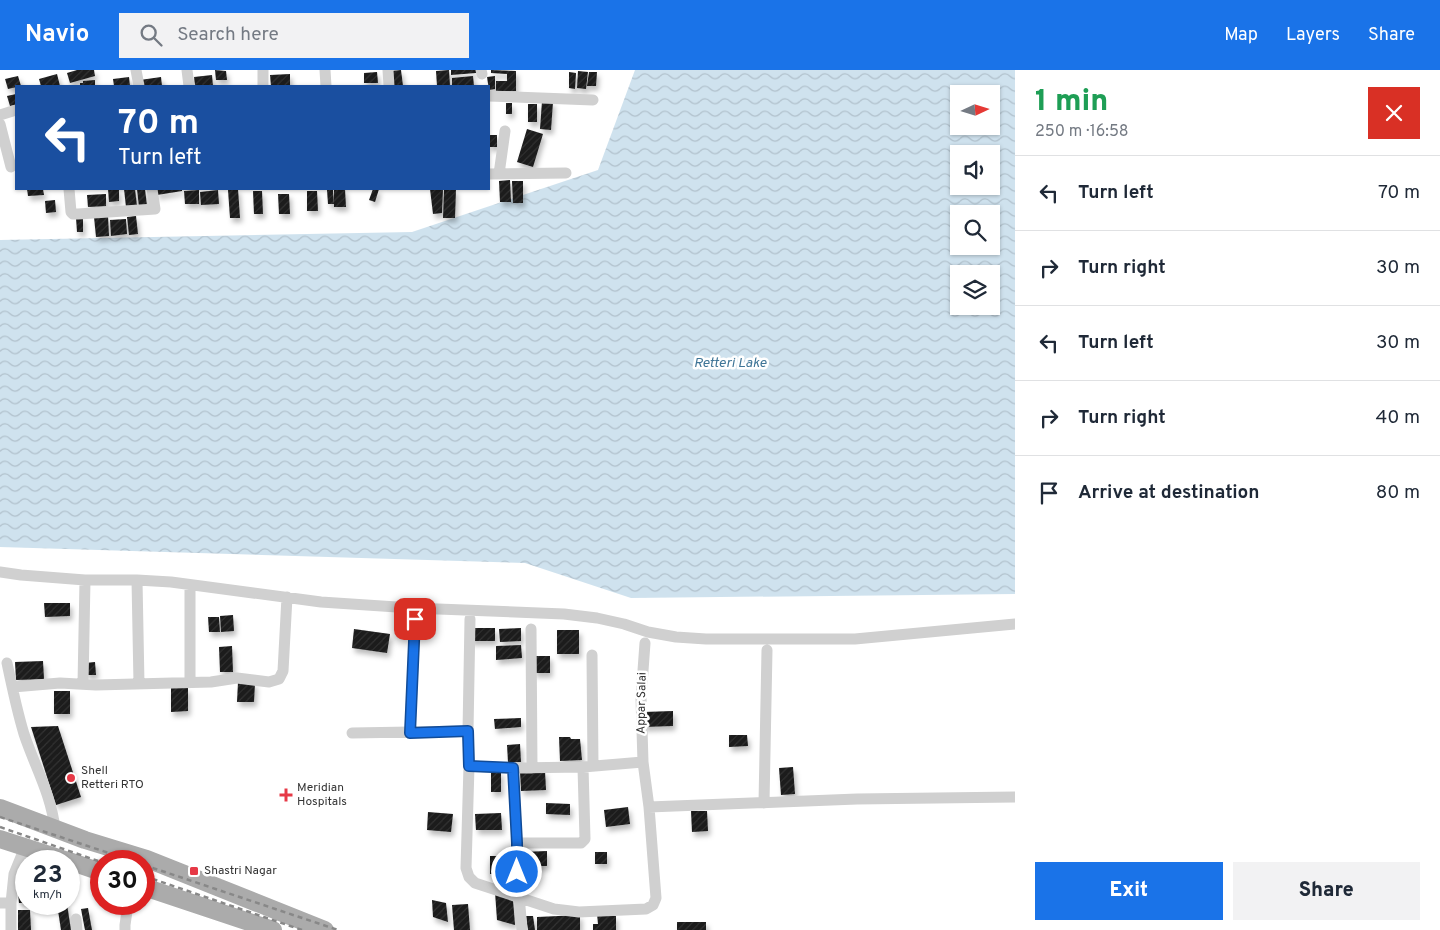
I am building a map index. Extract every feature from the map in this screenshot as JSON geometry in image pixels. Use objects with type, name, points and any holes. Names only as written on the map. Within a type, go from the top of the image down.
[{"type":"main road","points":[[0,808],[114,850]]},
{"type":"main road","points":[[0,839],[37,850]]},
{"type":"main road","points":[[155,865],[325,930]]},
{"type":"main road","points":[[155,891],[273,930]]},
{"type":"street","points":[[136,70],[139,85]]},
{"type":"street","points":[[187,70],[189,85]]},
{"type":"street","points":[[263,70],[263,85]]},
{"type":"street","points":[[325,70],[326,85]]},
{"type":"street","points":[[388,70],[389,85]]},
{"type":"street","points":[[490,96],[592,100]]},
{"type":"street","points":[[0,115],[15,110]]},
{"type":"street","points":[[0,124],[11,167]]},
{"type":"street","points":[[506,131],[494,174],[566,173]]},
{"type":"street","points":[[69,190],[71,212],[78,214],[155,208],[152,190]]},
{"type":"street","points":[[0,572],[85,580],[138,580],[321,602],[412,608],[564,614],[597,618],[648,632],[676,637],[706,639],[855,639],[1015,624]]},
{"type":"street","points":[[83,684],[85,580]]},
{"type":"street","points":[[138,580],[140,684]]},
{"type":"street","points":[[190,585],[190,682]]},
{"type":"street","points":[[13,687],[60,683],[140,684],[211,682],[237,678],[269,682],[279,679],[283,671],[286,598]]},
{"type":"street","points":[[410,733],[415,619]]},
{"type":"street","points":[[470,619],[466,868],[469,877],[475,882],[519,897]]},
{"type":"street","points":[[532,629],[532,768]]},
{"type":"street","name":"Appar Salai","points":[[519,897],[554,909],[579,912],[646,909],[654,906],[656,898],[649,807],[642,762],[640,698],[645,643]]},
{"type":"street","points":[[764,803],[767,650]]},
{"type":"street","points":[[517,843],[584,842],[592,655]]},
{"type":"street","points":[[7,663],[24,734],[50,799],[56,829]]},
{"type":"street","points":[[352,733],[468,731]]},
{"type":"street","points":[[469,766],[532,768],[642,762]]},
{"type":"street","points":[[513,768],[517,872],[522,930]]},
{"type":"street","points":[[649,807],[857,799],[1015,797]]},
{"type":"street","points":[[11,930],[5,903],[25,846]]},
{"type":"street","points":[[125,930],[126,915]]},
{"type":"water","name":"Retteri Lake","points":[[635,70],[1015,70],[1015,594],[631,598],[525,563],[0,547],[0,240],[412,232],[598,170]]},
{"type":"building","points":[[77,70],[94,70],[95,76],[70,83],[67,73]]},
{"type":"building","points":[[215,70],[226,71],[227,80],[216,80]]},
{"type":"building","points":[[401,70],[403,85],[391,85],[390,71]]},
{"type":"building","points":[[449,70],[450,85],[437,85],[436,71]]},
{"type":"building","points":[[451,70],[476,70],[476,73],[451,75]]},
{"type":"building","points":[[491,70],[516,71],[516,91],[496,91],[496,81],[507,81],[507,74],[491,73]]},
{"type":"building","points":[[578,71],[588,72],[586,89],[577,88]]},
{"type":"building","points":[[377,72],[378,83],[364,83],[364,73]]},
{"type":"building","points":[[569,72],[576,73],[575,89],[569,88]]},
{"type":"building","points":[[589,72],[597,72],[596,86],[587,86]]},
{"type":"building","points":[[57,74],[60,85],[41,85],[39,79]]},
{"type":"building","points":[[290,74],[290,85],[271,85],[270,75]]},
{"type":"building","points":[[212,75],[213,85],[195,85],[194,77]]},
{"type":"building","points":[[18,76],[21,85],[15,85],[15,87],[8,89],[5,79]]},
{"type":"building","points":[[473,76],[474,85],[452,85],[452,78]]},
{"type":"building","points":[[495,76],[495,89],[490,90],[487,77]]},
{"type":"building","points":[[129,77],[130,85],[114,85],[113,79]]},
{"type":"building","points":[[161,77],[162,85],[141,85],[140,80]]},
{"type":"building","points":[[95,80],[95,85],[80,85],[83,81]]},
{"type":"building","points":[[15,94],[15,105],[10,106],[7,96]]},
{"type":"building","points":[[542,101],[553,102],[551,130],[540,129]]},
{"type":"building","points":[[506,103],[512,103],[512,114],[506,114]]},
{"type":"building","points":[[528,104],[537,104],[537,122],[528,122]]},
{"type":"building","points":[[527,129],[543,134],[533,167],[517,162]]},
{"type":"building","points":[[490,135],[497,135],[497,147],[490,147]]},
{"type":"building","points":[[510,180],[511,202],[500,202],[499,181]]},
{"type":"building","points":[[512,181],[523,181],[523,203],[513,203]]},
{"type":"building","points":[[27,190],[43,190],[44,195],[28,196]]},
{"type":"building","points":[[108,190],[119,190],[119,201],[109,202]]},
{"type":"building","points":[[124,190],[135,190],[137,206],[126,207]]},
{"type":"building","points":[[137,190],[145,190],[147,206],[139,207]]},
{"type":"building","points":[[156,190],[182,190],[182,191],[157,195]]},
{"type":"building","points":[[199,190],[199,204],[185,204],[184,191]]},
{"type":"building","points":[[218,190],[219,204],[201,205],[200,192]]},
{"type":"building","points":[[228,190],[238,190],[240,218],[230,218]]},
{"type":"building","points":[[327,190],[333,190],[334,204],[328,204]]},
{"type":"building","points":[[334,190],[345,190],[346,207],[334,207]]},
{"type":"building","points":[[373,190],[379,190],[375,202],[369,200]]},
{"type":"building","points":[[430,190],[443,190],[442,213],[433,214]]},
{"type":"building","points":[[444,190],[456,190],[455,218],[443,218]]},
{"type":"building","points":[[253,191],[262,191],[263,214],[254,214]]},
{"type":"building","points":[[307,191],[317,191],[318,211],[307,211]]},
{"type":"building","points":[[106,194],[106,206],[88,207],[87,195]]},
{"type":"building","points":[[278,194],[289,194],[290,214],[279,214]]},
{"type":"building","points":[[55,200],[56,212],[46,213],[45,201]]},
{"type":"building","points":[[108,216],[109,236],[96,237],[94,217]]},
{"type":"building","points":[[136,216],[138,234],[129,235],[127,217]]},
{"type":"building","points":[[83,217],[83,232],[77,232],[76,218]]},
{"type":"building","points":[[126,219],[127,234],[111,236],[110,220]]},
{"type":"building","points":[[44,603],[70,603],[70,616],[45,617]]},
{"type":"building","points":[[233,615],[234,631],[221,632],[220,616]]},
{"type":"building","points":[[208,617],[219,617],[220,632],[209,632]]},
{"type":"building","points":[[470,628],[495,628],[495,641],[470,641]]},
{"type":"building","points":[[521,628],[521,641],[500,642],[499,629]]},
{"type":"building","points":[[354,629],[390,634],[387,653],[352,648]]},
{"type":"building","points":[[557,630],[579,630],[579,654],[557,654]]},
{"type":"building","points":[[521,645],[522,658],[496,660],[496,646]]},
{"type":"building","points":[[232,646],[233,672],[220,672],[219,647]]},
{"type":"building","points":[[533,656],[550,656],[550,673],[534,673]]},
{"type":"building","points":[[43,661],[44,679],[16,680],[15,662]]},
{"type":"building","points":[[95,662],[96,675],[86,675],[85,663]]},
{"type":"building","points":[[238,682],[255,683],[254,702],[237,702]]},
{"type":"building","points":[[171,688],[188,688],[188,711],[171,712]]},
{"type":"building","points":[[54,691],[70,691],[70,714],[54,714]]},
{"type":"building","points":[[673,711],[673,726],[643,727],[643,712]]},
{"type":"building","points":[[521,718],[521,727],[495,729],[494,719]]},
{"type":"building","points":[[58,726],[81,797],[56,805],[31,727]]},
{"type":"building","points":[[729,735],[747,735],[748,746],[729,747]]},
{"type":"building","points":[[559,737],[580,739],[582,760],[560,761]]},
{"type":"building","points":[[520,744],[521,762],[508,762],[507,745]]},
{"type":"building","points":[[793,767],[795,794],[781,795],[779,768]]},
{"type":"building","points":[[491,771],[501,771],[501,792],[491,792]]},
{"type":"building","points":[[545,771],[546,790],[521,791],[520,772]]},
{"type":"building","points":[[546,803],[570,804],[570,815],[546,814]]},
{"type":"building","points":[[628,807],[630,824],[606,827],[604,810]]},
{"type":"building","points":[[691,811],[707,811],[708,831],[692,832]]},
{"type":"building","points":[[428,812],[453,814],[451,832],[427,830]]},
{"type":"building","points":[[501,813],[502,830],[476,830],[475,814]]},
{"type":"building","points":[[547,851],[547,866],[523,866],[523,852]]},
{"type":"building","points":[[595,852],[607,852],[607,864],[595,864]]},
{"type":"building","points":[[490,856],[510,856],[510,874],[490,874]]},
{"type":"building","points":[[495,892],[513,900],[515,925],[497,920]]},
{"type":"building","points":[[432,900],[446,903],[448,922],[433,917]]},
{"type":"building","points":[[468,904],[470,930],[454,930],[452,905]]},
{"type":"building","points":[[88,908],[92,930],[85,930],[81,909]]},
{"type":"building","points":[[597,914],[616,916],[616,930],[593,930],[593,924],[598,924]]},
{"type":"building","points":[[18,915],[30,915],[31,930],[18,930]]},
{"type":"building","points":[[59,915],[69,915],[71,930],[61,930]]},
{"type":"building","points":[[580,915],[580,930],[537,930],[537,917]]},
{"type":"building","points":[[526,916],[533,916],[535,930],[528,930]]},
{"type":"building","points":[[677,922],[706,922],[706,930],[677,930]]},
{"type":"railway","points":[[0,817],[100,850]]},
{"type":"railway","points":[[0,827],[90,858]]},
{"type":"railway","points":[[155,869],[338,930]]},
{"type":"railway","points":[[155,880],[302,930]]},
{"type":"place","name":"Shell Retteri RTO","points":[[71,778]]},
{"type":"place","name":"Meridian Hospitals","points":[[286,795]]},
{"type":"place","name":"Shastri Nagar","points":[[194,871]]},
{"type":"route","points":[[415,619],[410,733],[468,731],[469,766],[513,768],[517,872]]}]
